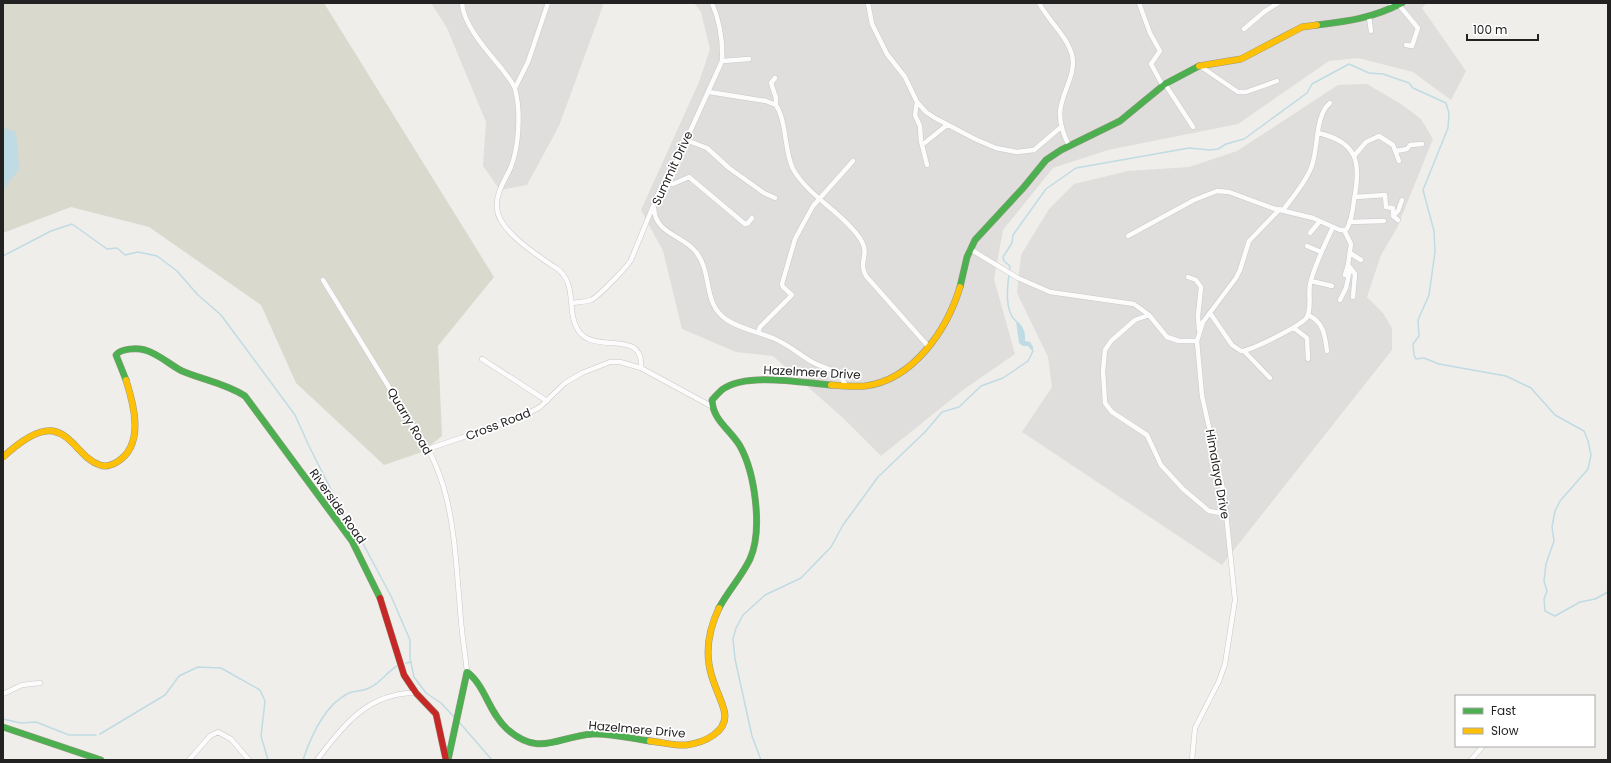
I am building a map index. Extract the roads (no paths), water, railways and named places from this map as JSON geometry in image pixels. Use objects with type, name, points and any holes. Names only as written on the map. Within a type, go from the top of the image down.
[{"type":"street","points":[[462,3],[465,16],[470,26],[515,88],[517,98],[517,143],[515,155],[500,190],[497,210],[500,221],[512,234],[563,273],[568,284],[572,303],[572,316],[575,325],[584,337],[593,340],[628,345],[635,348],[642,359],[641,368]]},
{"type":"street","points":[[515,88],[528,62],[548,3]]},
{"type":"street","name":"Summit Drive","points":[[572,303],[583,302],[596,297],[631,260],[663,184],[686,140],[722,61],[720,23],[712,3]]},
{"type":"street","points":[[868,3],[873,27],[887,54],[905,77],[917,102],[926,112],[947,125],[996,148],[1017,152],[1034,150],[1061,127]]},
{"type":"street","points":[[1039,3],[1068,46],[1073,59],[1071,72],[1060,107],[1061,127],[1069,146]]},
{"type":"street","points":[[1139,3],[1150,33],[1160,51],[1151,64],[1193,127]]},
{"type":"street","points":[[1244,29],[1264,12],[1278,3]]},
{"type":"street","points":[[1396,4],[1418,28],[1412,46],[1406,45]]},
{"type":"street","name":"Hazelmere Drive","points":[[467,672],[476,678],[485,699],[499,722],[509,732],[520,739],[533,743],[549,744],[582,735],[594,734],[685,745],[699,743],[718,733],[725,719],[710,669],[709,643],[718,611],[751,558],[756,535],[752,487],[745,458],[739,442],[717,418],[711,406],[712,400],[721,389],[730,385],[758,381],[803,382],[846,387],[867,386],[883,381],[900,372],[916,360],[939,332],[955,303],[970,249],[1046,160],[1069,146],[1125,118],[1164,85],[1185,72],[1200,66],[1242,59],[1275,40],[1302,27],[1313,24],[1350,21],[1369,17],[1396,4]]},
{"type":"street","points":[[1369,17],[1371,31]]},
{"type":"street","points":[[722,61],[749,59]]},
{"type":"street","points":[[1200,66],[1238,92],[1246,92],[1277,81]]},
{"type":"street","points":[[774,78],[771,83],[776,98],[776,105],[792,167],[819,198],[858,235],[866,250],[862,266],[866,276],[928,346]]},
{"type":"street","points":[[709,92],[766,101],[776,105]]},
{"type":"street","points":[[917,102],[914,112],[920,126],[922,145],[927,165]]},
{"type":"street","name":"Himalaya Drive","points":[[1192,760],[1195,728],[1223,671],[1231,631],[1235,589],[1221,480],[1202,396],[1197,341],[1199,330],[1236,278],[1249,241],[1293,198],[1312,167],[1323,112],[1330,103]]},
{"type":"street","points":[[922,145],[947,125]]},
{"type":"street","points":[[1318,134],[1328,136],[1342,142],[1354,156],[1358,171],[1355,196],[1349,222],[1344,230]]},
{"type":"street","points":[[1354,156],[1362,146],[1375,137],[1388,140],[1396,151],[1398,161]]},
{"type":"street","points":[[686,140],[707,148],[729,168],[764,193],[775,198]]},
{"type":"street","points":[[1396,151],[1407,149],[1410,145],[1422,144]]},
{"type":"street","points":[[758,333],[760,327],[792,295],[782,286],[795,239],[813,206],[853,162]]},
{"type":"street","points":[[663,184],[673,184],[689,177],[744,224],[748,223],[752,218]]},
{"type":"street","points":[[1128,236],[1194,200],[1217,191],[1229,192],[1272,208],[1281,209],[1344,230],[1351,244],[1346,288],[1340,300]]},
{"type":"street","points":[[1355,196],[1385,195],[1386,207],[1393,208],[1393,216]]},
{"type":"street","points":[[1393,216],[1398,211],[1402,200]]},
{"type":"street","points":[[654,206],[654,212],[660,225],[692,247],[700,257],[709,296],[715,310],[727,321],[783,343],[815,363],[839,373],[846,387]]},
{"type":"street","points":[[1393,216],[1398,220]]},
{"type":"street","points":[[1310,233],[1320,221]]},
{"type":"street","points":[[1349,222],[1384,221]]},
{"type":"street","points":[[1244,351],[1294,328],[1305,321],[1308,315],[1311,281],[1321,252],[1334,227]]},
{"type":"street","points":[[1308,246],[1321,252]]},
{"type":"street","points":[[970,249],[1008,272],[1039,288],[1058,294],[1130,302],[1149,315],[1167,336],[1179,341],[1197,341]]},
{"type":"street","points":[[1350,253],[1360,260]]},
{"type":"street","points":[[1345,274],[1349,267]]},
{"type":"street","points":[[1349,267],[1354,270],[1355,274],[1353,297]]},
{"type":"street","points":[[1188,278],[1196,280],[1201,287],[1198,316],[1199,330]]},
{"type":"street","name":"Quarry Road","points":[[323,280],[428,449],[447,496],[451,512],[467,672]]},
{"type":"street","points":[[1311,281],[1332,286]]},
{"type":"street","points":[[1210,313],[1235,348],[1244,351],[1270,378]]},
{"type":"street","points":[[1149,315],[1135,320],[1111,341],[1105,350],[1103,371],[1105,403],[1112,412],[1147,435],[1161,465],[1184,489],[1209,511],[1226,514]]},
{"type":"street","points":[[1308,315],[1317,319],[1322,327],[1328,352]]},
{"type":"street","points":[[1294,328],[1307,338],[1308,359]]},
{"type":"street","name":"Riverside Road","points":[[3,457],[37,434],[49,431],[54,431],[65,437],[98,464],[110,465],[123,457],[133,440],[135,413],[128,384],[116,355],[116,353],[121,351],[148,351],[178,368],[231,386],[246,396],[352,541],[380,601],[404,675],[416,694],[436,714],[447,760]]},
{"type":"street","points":[[482,359],[547,401]]},
{"type":"street","name":"Cross Road","points":[[428,449],[522,417],[540,407],[566,383],[582,373],[610,362],[620,362],[641,368],[711,406]]},
{"type":"street","points":[[447,760],[467,672]]},
{"type":"street","points":[[3,694],[22,685],[40,683]]},
{"type":"street","points":[[317,760],[348,721],[364,710],[388,696],[416,694]]},
{"type":"street","points":[[3,727],[101,760]]},
{"type":"street","points":[[189,760],[210,736],[218,732],[231,739],[249,760]]},
{"type":"street","points":[[1471,760],[1482,747]]},
{"type":"water","points":[[3,128],[16,132],[19,169],[3,190]]},
{"type":"water","points":[[1016,321],[1022,327],[1025,335],[1025,341],[1030,342],[1033,347],[1033,352],[1028,346],[1023,346],[1019,343]]},
{"type":"waterway","points":[[1016,321],[1009,310],[1007,295],[1010,266],[1004,261],[1003,257],[1012,243],[1013,235],[1046,189],[1076,168],[1189,148],[1210,150],[1218,149],[1226,144],[1244,139],[1307,93],[1312,84],[1349,64],[1369,73],[1383,74],[1409,83],[1413,88],[1446,103],[1449,113],[1448,128],[1423,190],[1434,231],[1435,252],[1429,295],[1418,320],[1419,336],[1413,344],[1414,355],[1416,359],[1424,358],[1439,364],[1506,376],[1531,388],[1555,415],[1584,431],[1591,455],[1588,469],[1560,501],[1555,511],[1552,527],[1554,541],[1546,564],[1544,581],[1547,591],[1544,599],[1545,611],[1555,616],[1580,602],[1595,599],[1608,592]]},
{"type":"waterway","points":[[3,256],[51,231],[72,224],[107,249],[117,248],[125,255],[138,252],[157,256],[177,271],[198,295],[221,315],[295,415],[345,517],[360,538],[391,596],[410,640],[410,658],[414,677],[426,693],[441,703],[455,718]]},
{"type":"waterway","points":[[761,760],[752,736],[735,659],[733,639],[736,628],[743,615],[765,595],[801,578],[831,547],[843,525],[878,477],[925,432],[942,412],[959,407],[981,386],[1003,378],[1028,361],[1033,351]]},
{"type":"waterway","points":[[406,663],[411,662]]},
{"type":"waterway","points":[[303,760],[319,722],[332,706],[347,694],[365,690],[375,685],[397,666]]},
{"type":"waterway","points":[[100,734],[165,695],[179,676],[198,667],[221,668],[260,690],[265,701],[261,736],[268,760]]},
{"type":"waterway","points":[[3,719],[21,723],[36,722],[69,735],[96,735]]},
{"type":"waterway","points":[[459,722],[492,760]]}]
